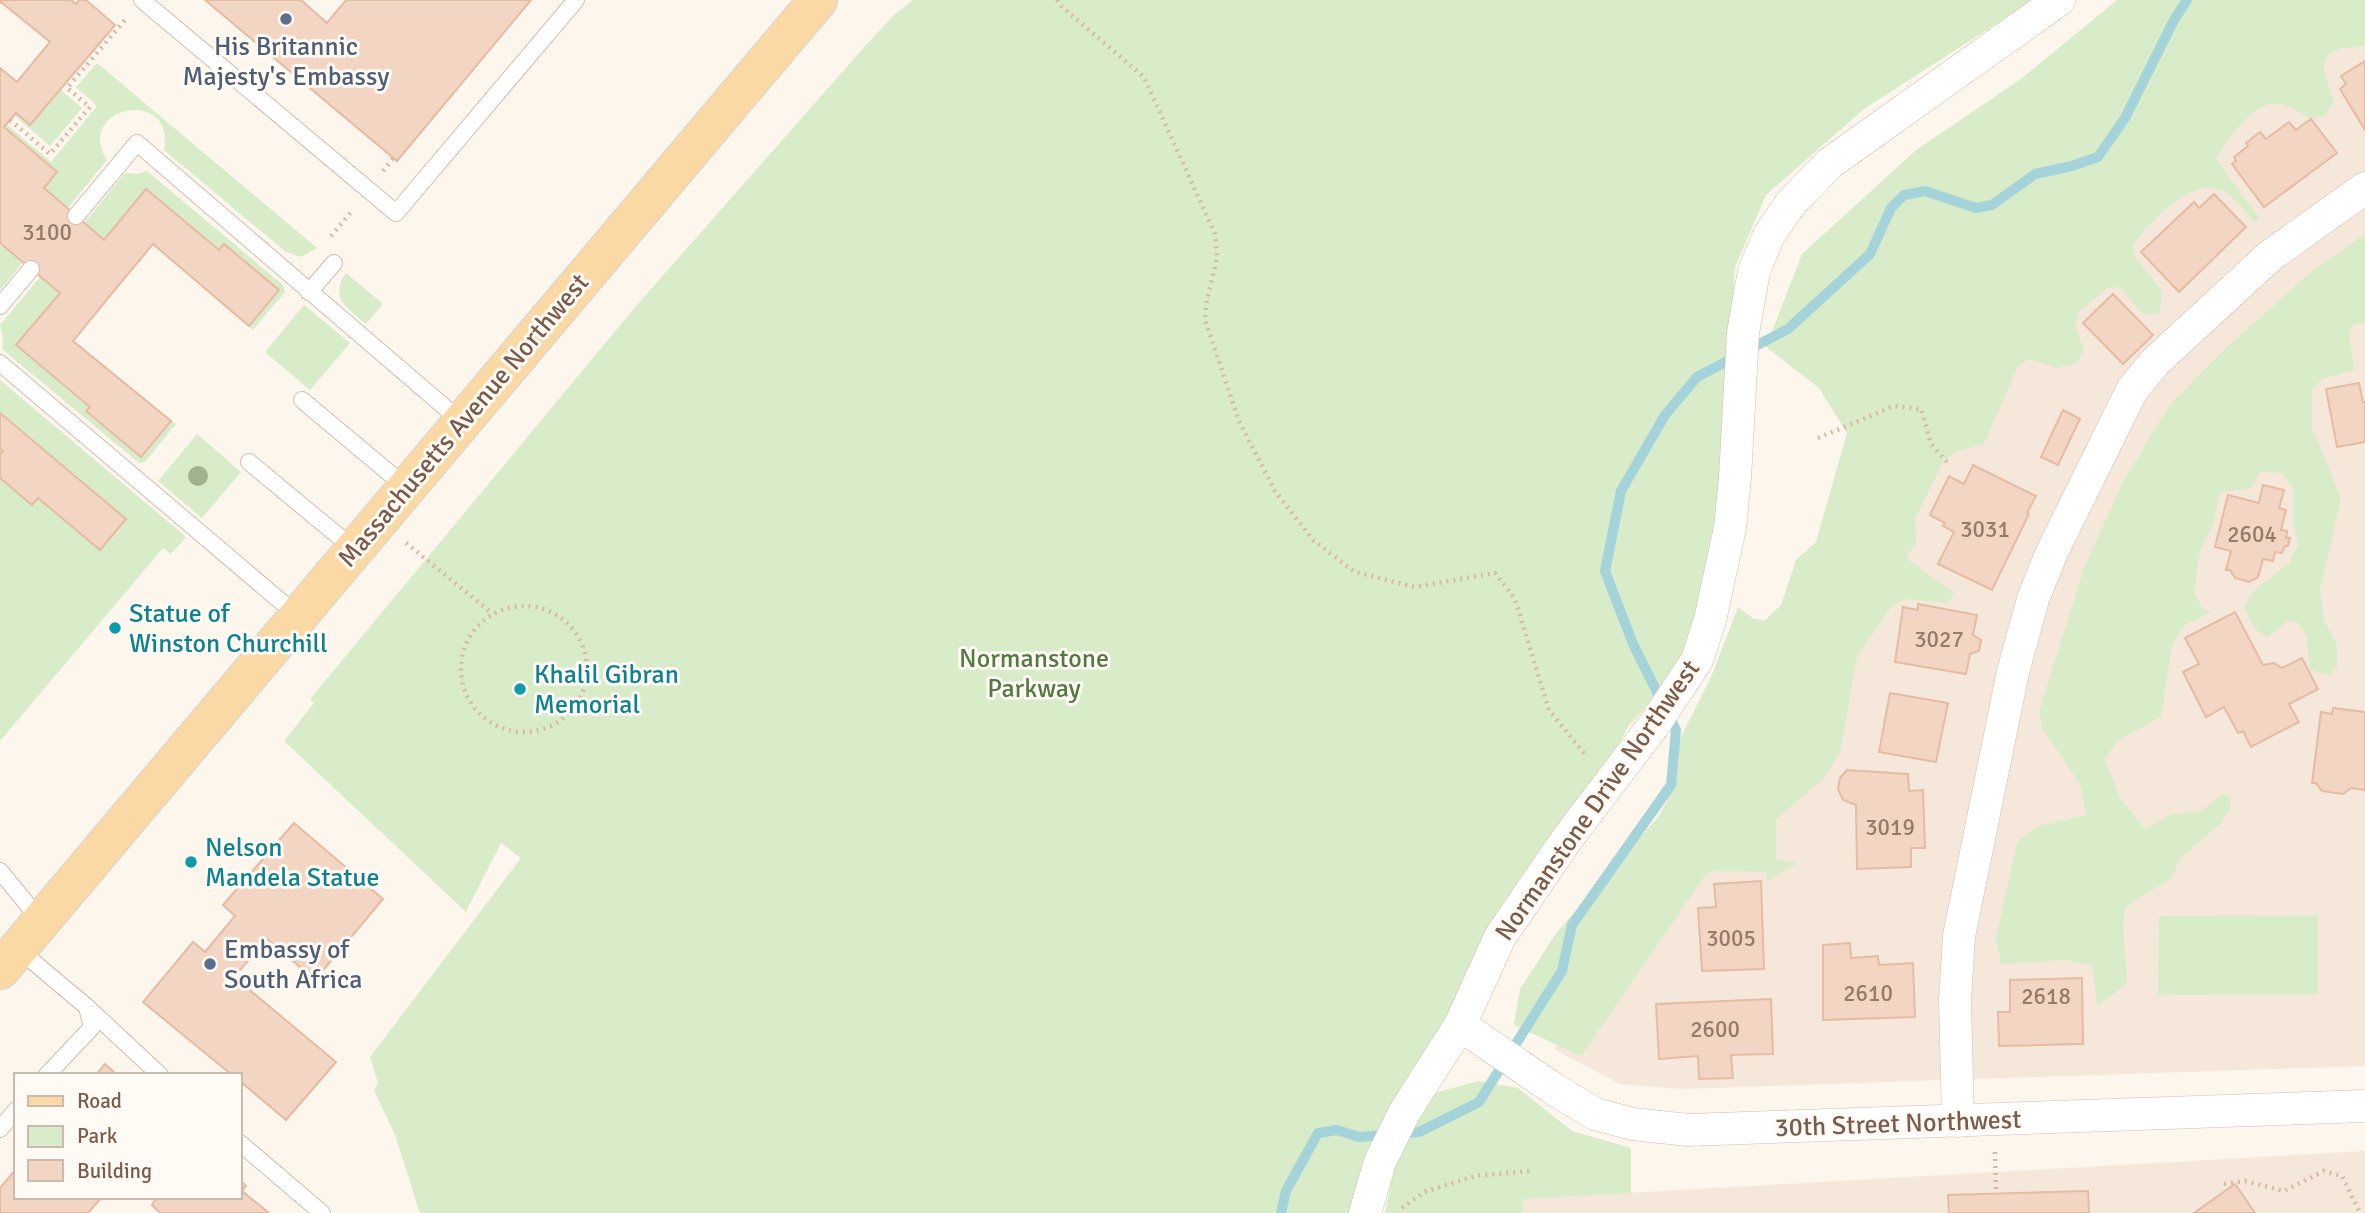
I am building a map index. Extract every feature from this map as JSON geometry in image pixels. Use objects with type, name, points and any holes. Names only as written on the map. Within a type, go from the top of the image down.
[{"type":"main road","name":"Massachusetts Avenue Northwest","points":[[20,946],[818,0]]},
{"type":"street","name":"Normanstone Drive Northwest","points":[[1365,1213],[1380,1162],[1404,1113],[1460,1024],[1500,937],[1567,839],[1656,722],[1697,660],[1721,573],[1735,478],[1743,333],[1754,271],[1761,252],[1780,219],[1805,187],[1830,163],[2059,0]]},
{"type":"street","points":[[1958,1121],[1955,1000],[1959,936],[2013,672],[2033,599],[2052,552],[2139,380],[2270,256],[2365,188]]},
{"type":"street","name":"30th Street Northwest","points":[[1460,1024],[1595,1114],[1633,1124],[1688,1130],[2365,1106]]},
{"type":"lane","points":[[142,0],[396,213],[576,0]]},
{"type":"lane","points":[[561,18],[565,0]]},
{"type":"lane","points":[[76,216],[137,143],[462,422]]},
{"type":"lane","points":[[309,292],[334,263]]},
{"type":"lane","points":[[0,306],[31,269]]},
{"type":"lane","points":[[0,363],[298,615]]},
{"type":"lane","points":[[302,400],[407,487]]},
{"type":"lane","points":[[249,462],[366,535]]},
{"type":"lane","points":[[0,871],[20,946],[158,1073]]},
{"type":"lane","points":[[49,1073],[92,1027],[87,1007]]},
{"type":"lane","points":[[0,1129],[14,1113]]},
{"type":"lane","points":[[242,1145],[322,1213]]},
{"type":"path","points":[[1057,0],[1144,77],[1215,234],[1217,258],[1205,320],[1239,421],[1275,491],[1314,541],[1355,572],[1415,587],[1495,573],[1515,599],[1549,710],[1591,763]]},
{"type":"path","points":[[10,120],[50,154],[90,107],[67,88],[120,27]]},
{"type":"path","points":[[327,241],[358,204]]},
{"type":"path","points":[[1818,438],[1894,406],[1921,409],[1931,444],[1947,462]]},
{"type":"path","points":[[366,535],[493,614]]},
{"type":"path","points":[[512,607],[533,607],[552,613],[568,625],[580,641],[586,661],[586,681],[579,700],[566,716],[549,727],[528,732],[507,730],[488,722],[473,707],[463,688],[461,666],[465,646],[476,628],[493,614],[512,607]]},
{"type":"path","points":[[1992,1120],[1996,1194]]},
{"type":"path","points":[[1396,1213],[1424,1192],[1475,1176],[1529,1171]]},
{"type":"path","points":[[2224,1184],[2245,1181],[2284,1191],[2324,1171],[2342,1176],[2360,1213]]},
{"type":"shaded area","points":[[2365,0],[2365,1066],[1680,1089],[1620,1084],[1554,1049],[1668,879],[1894,419]]},
{"type":"shaded area","points":[[2365,1151],[2365,1213],[1523,1213],[1522,1199]]},
{"type":"green space","name":"Normanstone Parkway","points":[[913,0],[2033,0],[1864,109],[1766,195],[1735,267],[1721,524],[1685,667],[1629,725],[1552,870],[1359,1213],[420,1213],[395,1135],[374,1090],[378,1083],[370,1057],[521,858],[501,843],[466,912],[284,741],[314,703],[310,699],[636,306],[866,45],[895,14]]},
{"type":"green space","points":[[2117,0],[2365,0],[2365,46],[2342,48],[2327,55],[2323,69],[2334,102],[2326,115],[2311,119],[2281,105],[2270,104],[2262,107],[2246,119],[2216,159],[2259,218],[2255,222],[2227,193],[2211,188],[2198,189],[2173,203],[2134,243],[2133,254],[2162,291],[2160,313],[2144,315],[2119,287],[2107,288],[2078,313],[2075,327],[2084,349],[2077,363],[2057,368],[2029,359],[2018,366],[1984,444],[1957,451],[1944,460],[1915,519],[1916,542],[1906,558],[1954,593],[1948,603],[1904,599],[1891,607],[1857,657],[1840,752],[1824,778],[1776,819],[1776,859],[1798,863],[1767,881],[1766,872],[1714,871],[1706,874],[1581,1056],[1514,1025],[1520,989],[1557,932],[1659,816],[1675,786],[1678,743],[1712,675],[1738,607],[1754,619],[1765,620],[1781,605],[1796,560],[1816,542],[1847,433],[1819,388],[1766,347],[1802,254],[1916,150],[2021,79]]},
{"type":"green space","points":[[97,63],[317,248],[301,257],[286,252],[164,150],[164,130],[155,117],[142,111],[127,111],[113,116],[103,127],[100,141],[107,160],[67,209],[44,188],[57,171],[4,127],[6,124],[51,162],[97,106],[76,87]]},
{"type":"green space","points":[[60,89],[82,108],[50,146],[14,115],[16,113],[30,124]]},
{"type":"green space","points":[[147,171],[283,285],[285,292],[253,330],[249,326],[279,289],[224,244],[219,250],[147,189],[104,240],[84,223],[125,173]]},
{"type":"green space","points":[[2365,234],[2365,323],[2354,325],[2349,331],[2354,370],[2322,379],[2312,390],[2312,428],[2341,499],[2320,590],[2324,620],[2337,645],[2337,668],[2329,675],[2310,670],[2306,635],[2296,621],[2288,621],[2267,637],[2255,629],[2244,607],[2254,591],[2289,563],[2298,545],[2293,521],[2293,487],[2281,473],[2261,472],[2251,488],[2220,492],[2214,522],[2200,550],[2194,593],[2203,609],[2211,612],[2185,625],[2172,645],[2161,717],[2117,741],[2105,759],[2120,798],[2145,829],[2171,814],[2201,811],[2223,794],[2231,798],[2230,809],[2220,824],[2180,858],[2172,878],[2126,906],[2123,922],[2127,984],[2097,1005],[2092,965],[2066,960],[2001,964],[1996,938],[2017,842],[2036,827],[2086,815],[2080,784],[2042,728],[2039,712],[2085,565],[2124,480],[2169,406],[2227,347],[2312,271]]},
{"type":"green space","points":[[0,243],[23,262],[0,290]]},
{"type":"green space","points":[[346,273],[383,304],[366,324],[347,308],[340,296],[339,289]]},
{"type":"green space","points":[[40,277],[60,293],[90,406],[86,411],[141,457],[171,421],[176,424],[145,462],[139,463],[2,349],[0,325]]},
{"type":"green space","points":[[304,305],[350,343],[310,390],[265,352]]},
{"type":"green space","points":[[0,380],[186,537],[171,554],[163,548],[0,741]]},
{"type":"green space","points":[[197,434],[241,472],[202,518],[158,481]]},
{"type":"green space","points":[[2318,915],[2318,994],[2158,995],[2159,916]]},
{"type":"green space","points":[[1479,1081],[1518,1088],[1572,1131],[1631,1148],[1631,1193],[1523,1199],[1523,1213],[1385,1213],[1396,1156],[1434,1093]]},
{"type":"building","points":[[0,0],[71,0],[76,4],[79,0],[86,0],[115,25],[30,125],[16,113],[4,127],[57,172],[44,188],[104,240],[146,189],[219,250],[224,244],[279,290],[249,326],[153,244],[113,292],[73,341],[171,421],[141,457],[86,411],[90,407],[16,345],[60,293],[0,243],[0,68],[17,82],[50,42],[0,3]]},
{"type":"building","points":[[205,0],[301,0],[327,23],[346,0],[531,0],[397,161]]},
{"type":"building","points":[[2365,61],[2365,130],[2340,89],[2346,84],[2341,76]]},
{"type":"building","points":[[2311,119],[2337,153],[2264,207],[2232,164],[2236,161],[2234,157],[2260,132],[2266,139],[2289,122],[2296,130]]},
{"type":"building","points":[[2214,194],[2246,227],[2179,292],[2141,252],[2194,202],[2199,208]]},
{"type":"building","points":[[2113,294],[2153,335],[2123,364],[2083,323]]},
{"type":"building","points":[[2359,383],[2365,402],[2365,442],[2337,447],[2326,389]]},
{"type":"building","points":[[2063,410],[2080,419],[2058,465],[2041,457]]},
{"type":"building","points":[[0,413],[126,519],[100,550],[38,498],[32,505],[0,478],[0,454],[3,451],[0,449]]},
{"type":"building","points":[[1973,465],[2036,496],[1992,590],[1938,564],[1954,532],[1943,526],[1945,523],[1930,515],[1949,476],[1964,484]]},
{"type":"building","points":[[2263,485],[2284,490],[2279,508],[2286,510],[2281,530],[2287,531],[2286,538],[2290,538],[2282,553],[2275,552],[2273,561],[2263,559],[2258,577],[2249,582],[2235,578],[2230,570],[2226,570],[2231,551],[2215,547],[2228,495],[2259,503]]},
{"type":"building","points":[[1918,604],[1977,615],[1973,635],[1981,640],[1979,651],[1970,654],[1966,674],[1895,662],[1903,607],[1918,610]]},
{"type":"building","points":[[2235,612],[2263,665],[2274,663],[2282,668],[2302,658],[2318,689],[2289,704],[2299,722],[2251,747],[2243,731],[2238,733],[2224,707],[2206,717],[2183,672],[2199,664],[2185,638]]},
{"type":"building","points":[[1890,693],[1948,703],[1936,762],[1879,752]]},
{"type":"building","points":[[2333,708],[2365,712],[2365,790],[2351,788],[2343,794],[2322,791],[2316,783],[2312,783],[2321,712],[2332,714]]},
{"type":"building","points":[[1847,770],[1908,774],[1909,791],[1923,790],[1925,848],[1911,848],[1911,867],[1857,869],[1856,805],[1843,800],[1838,789],[1840,778]]},
{"type":"building","name":"Embassy of South Africa","points":[[294,823],[383,899],[315,980],[267,939],[234,977],[336,1062],[286,1120],[242,1083],[242,1073],[230,1073],[143,1002],[193,942],[205,952],[235,916],[223,905]]},
{"type":"building","points":[[1761,881],[1764,969],[1702,971],[1698,908],[1716,907],[1714,884]]},
{"type":"building","points":[[1850,943],[1851,958],[1878,956],[1879,965],[1913,963],[1915,1017],[1823,1020],[1823,945]]},
{"type":"building","points":[[2082,978],[2083,1044],[1999,1046],[1998,1012],[2010,1012],[2010,980]]},
{"type":"building","points":[[1771,999],[1773,1054],[1731,1055],[1733,1078],[1699,1079],[1698,1056],[1659,1059],[1656,1004]]},
{"type":"building","points":[[105,1064],[115,1073],[98,1073]]},
{"type":"building","points":[[14,1171],[14,1199],[100,1199],[88,1213],[0,1213],[0,1188]]},
{"type":"building","points":[[2235,1184],[2255,1213],[2194,1213]]},
{"type":"building","points":[[242,1191],[269,1213],[160,1213],[152,1205],[156,1199],[242,1199]]},
{"type":"building","points":[[2088,1191],[2089,1213],[1949,1213],[1948,1195]]},
{"type":"waterway","points":[[1281,1213],[1286,1191],[1318,1133],[1337,1130],[1359,1137],[1419,1132],[1479,1102],[1562,971],[1572,925],[1671,785],[1676,730],[1633,644],[1605,571],[1621,491],[1665,415],[1697,377],[1788,329],[1870,254],[1891,208],[1904,195],[1925,191],[1976,208],[1992,205],[2035,174],[2098,157],[2125,118],[2174,20],[2187,0]]},
{"type":"place","name":"His Britannic Majesty's Embassy","points":[[286,19]]},
{"type":"place","name":"Statue of Winston Churchill","points":[[115,628]]},
{"type":"place","name":"Khalil Gibran Memorial","points":[[520,689]]},
{"type":"place","name":"Nelson Mandela Statue","points":[[191,862]]},
{"type":"place","name":"Embassy of South Africa","points":[[210,964]]}]
